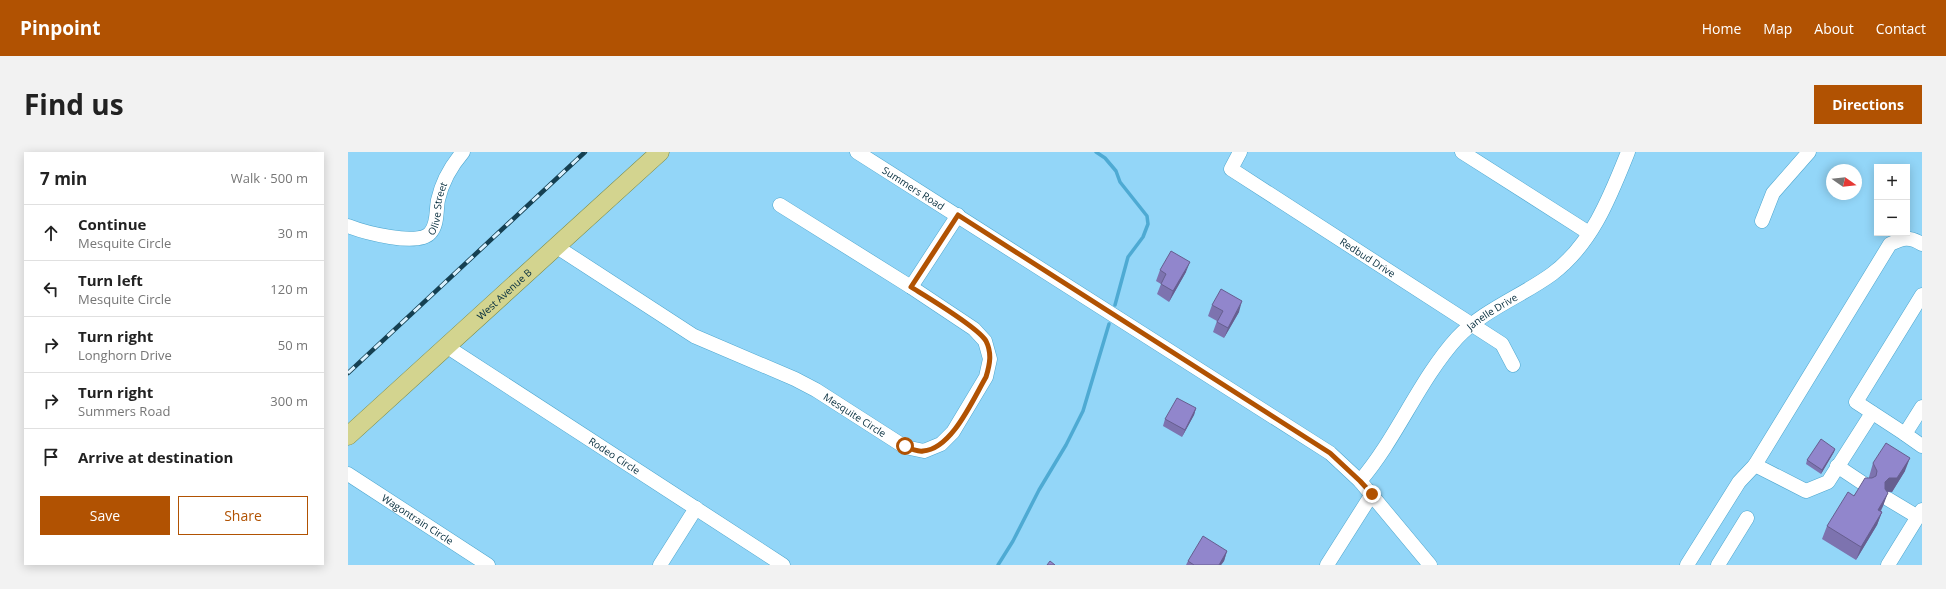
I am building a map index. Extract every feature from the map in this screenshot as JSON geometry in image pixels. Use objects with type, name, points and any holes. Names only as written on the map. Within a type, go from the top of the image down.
[{"type":"main road","name":"West Avenue B","points":[[348,436],[660,152]]},
{"type":"street","name":"Olive Street","points":[[348,226],[368,234],[390,238],[424,236],[430,234],[433,229],[438,200],[445,180],[463,152]]},
{"type":"street","name":"Summers Road","points":[[857,152],[1330,453],[1372,494],[1430,565]]},
{"type":"street","name":"Redbud Drive","points":[[1240,152],[1231,169],[1502,344],[1513,365]]},
{"type":"street","points":[[1462,152],[1589,234]]},
{"type":"street","name":"Janelle Drive","points":[[1360,481],[1378,457],[1438,363],[1457,338],[1472,324],[1552,274],[1573,255],[1600,217],[1628,152]]},
{"type":"street","points":[[1762,221],[1773,193],[1809,152]]},
{"type":"street","name":"Mesquite Circle","points":[[557,246],[694,336],[795,378],[905,446],[924,451],[941,444],[951,435],[986,377],[990,359],[985,341],[980,334],[911,287],[780,204]]},
{"type":"street","points":[[911,287],[958,215]]},
{"type":"street","points":[[1687,565],[1739,482],[1755,465],[1890,244],[1902,238],[1915,240],[1922,244]]},
{"type":"street","points":[[1922,295],[1856,402],[1922,446]]},
{"type":"street","name":"Rodeo Circle","points":[[446,346],[783,565]]},
{"type":"street","points":[[1904,434],[1922,407]]},
{"type":"street","points":[[1755,465],[1806,491],[1828,482],[1872,413]]},
{"type":"street","points":[[1838,466],[1864,484]]},
{"type":"street","name":"Wagontrain Circle","points":[[348,474],[488,565]]},
{"type":"street","points":[[1327,565],[1372,494]]},
{"type":"street","points":[[1888,498],[1920,514],[1888,565]]},
{"type":"street","points":[[660,565],[696,508]]},
{"type":"street","points":[[1718,565],[1747,518]]},
{"type":"building","points":[[1171,251],[1190,262],[1173,291],[1161,284],[1166,274],[1160,270]]},
{"type":"building","points":[[1221,289],[1242,301],[1228,328],[1217,322],[1223,311],[1212,305]]},
{"type":"building","points":[[1177,398],[1196,408],[1185,430],[1165,419]]},
{"type":"building","points":[[1821,439],[1835,449],[1822,470],[1807,460]]},
{"type":"building","points":[[1886,443],[1910,458],[1897,478],[1889,478],[1885,482],[1885,489],[1888,493],[1878,510],[1882,512],[1861,547],[1827,526],[1848,492],[1854,496],[1865,478],[1872,478],[1876,476],[1877,471],[1873,463]]},
{"type":"building","points":[[1203,536],[1227,551],[1219,565],[1194,565],[1188,561]]},
{"type":"building","points":[[1050,561],[1055,565],[1047,565]]},
{"type":"waterway","points":[[1096,152],[1105,158],[1116,171],[1120,182],[1147,216],[1148,224],[1143,237],[1128,257],[1115,305]]},
{"type":"waterway","points":[[998,565],[1013,541],[1039,490],[1066,445],[1083,411],[1109,324]]},
{"type":"railway","points":[[348,373],[585,152]]},
{"type":"route","points":[[905,446],[917,451],[924,451],[933,449],[948,439],[986,377],[989,368],[989,351],[980,334],[911,287],[958,215],[1330,453],[1372,494]]}]
